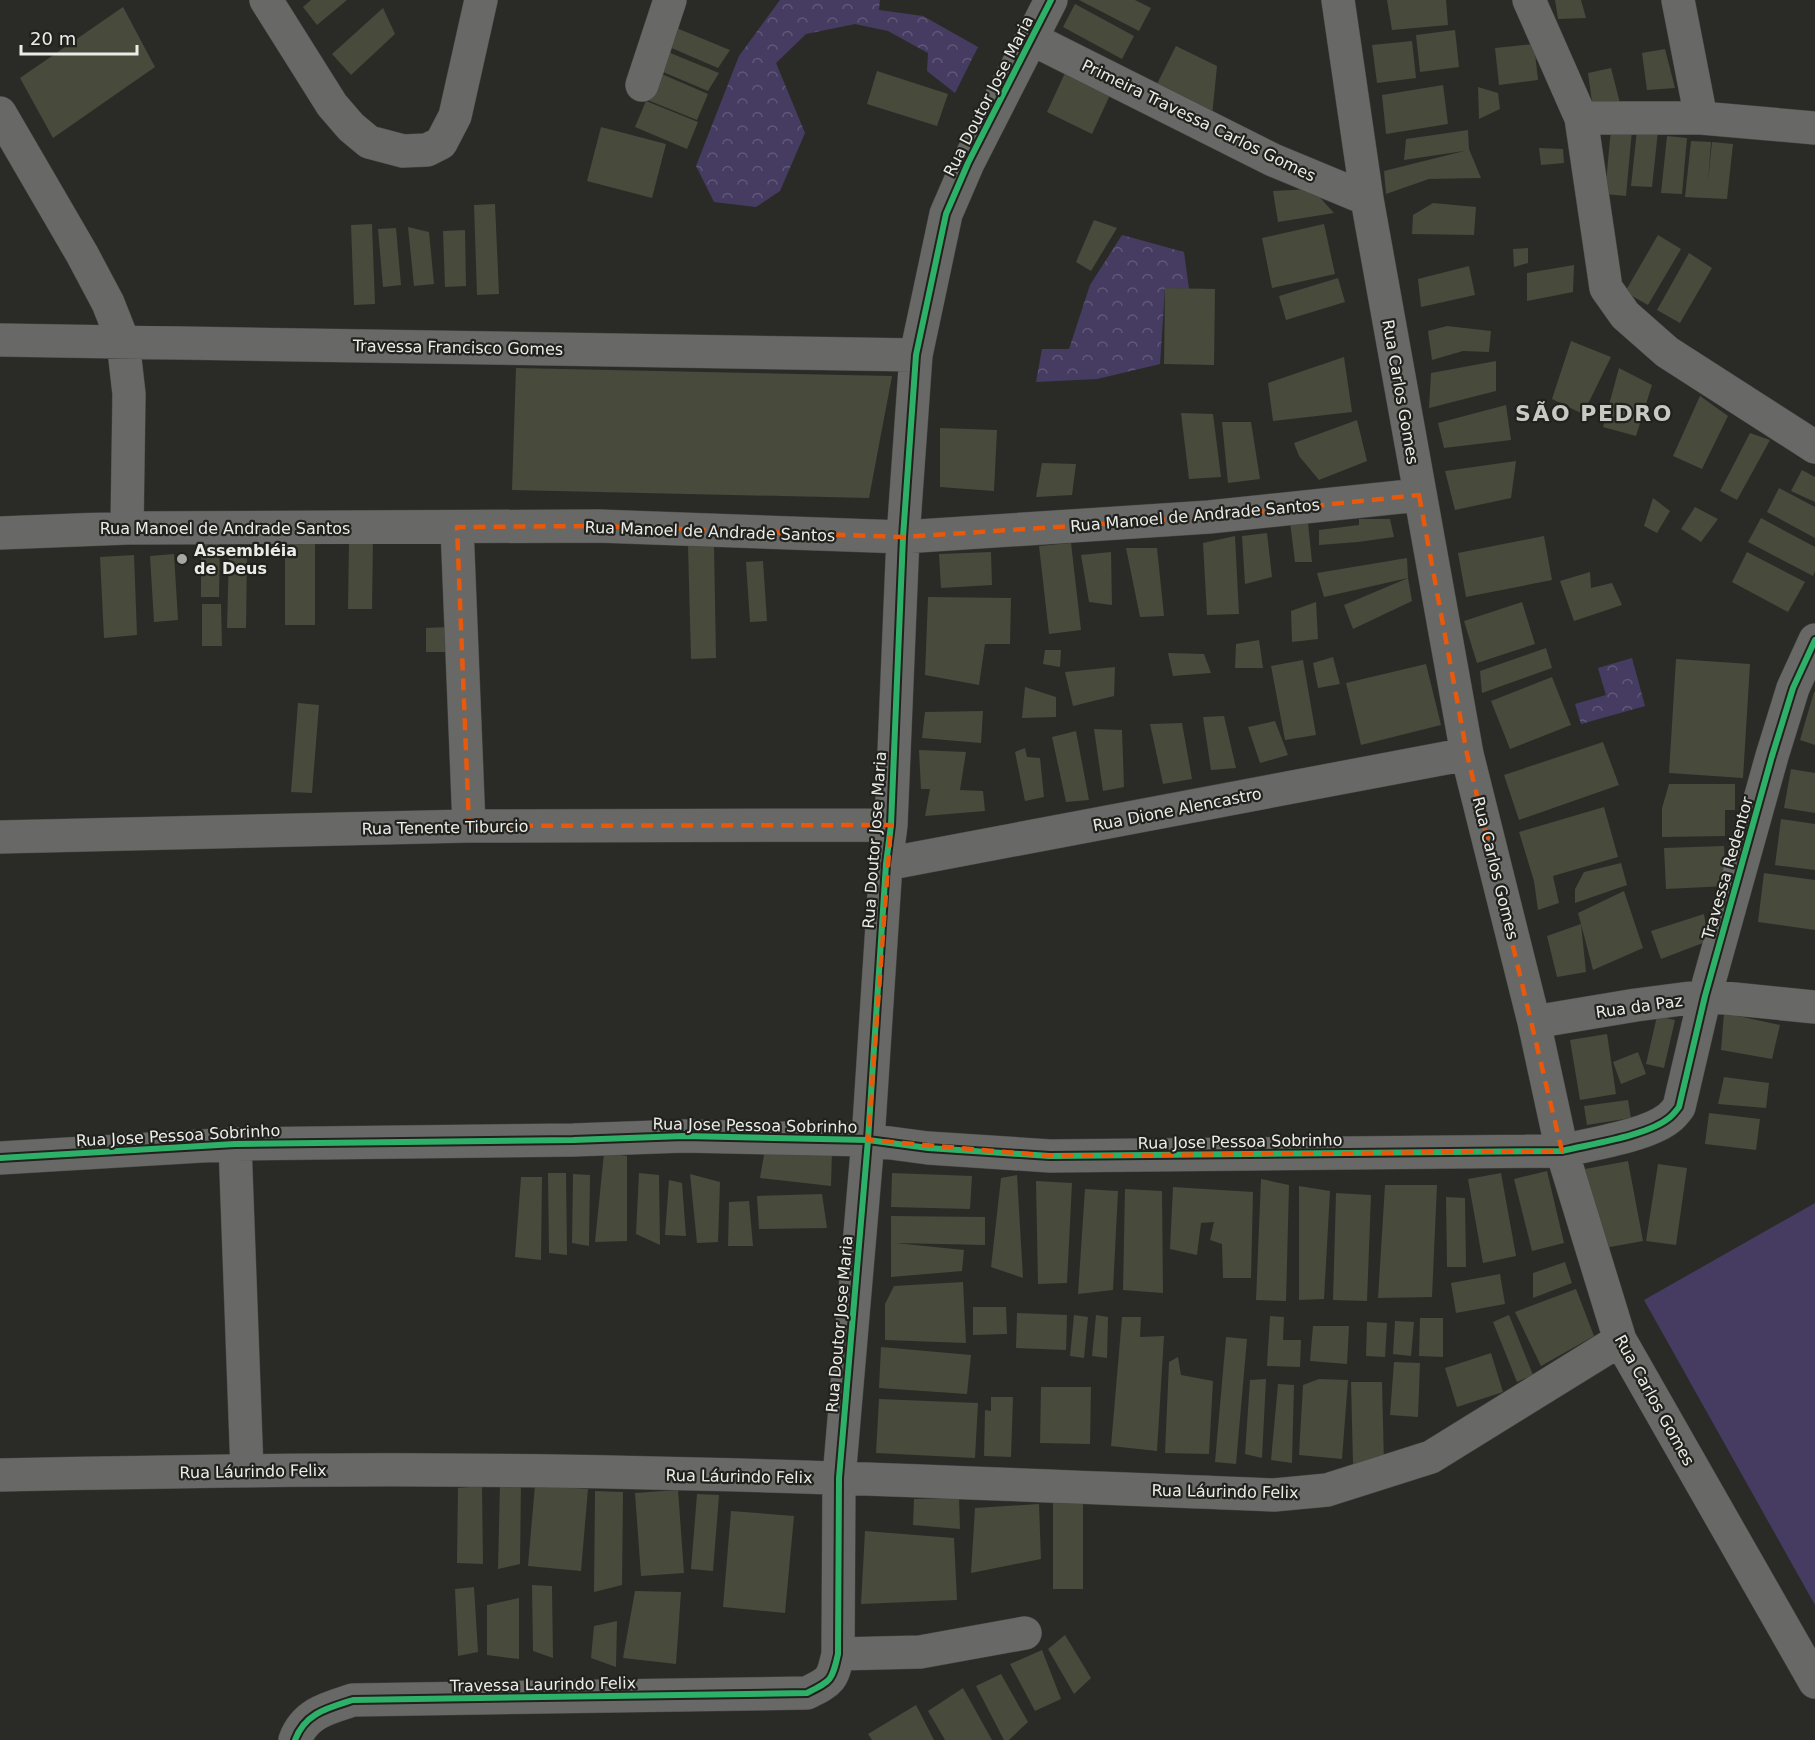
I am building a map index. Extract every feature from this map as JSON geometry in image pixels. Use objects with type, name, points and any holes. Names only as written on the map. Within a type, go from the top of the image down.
[{"type":"street","points":[[266,0],[332,105],[351,127],[369,142],[403,151],[427,150],[441,143],[454,116],[481,0]]},
{"type":"street","points":[[642,85],[670,0]]},
{"type":"street","name":"Rua Doutor Jose Maria","points":[[807,1693],[825,1684],[834,1674],[838,1654],[838,1478],[868,1140],[886,864],[891,825],[903,537],[916,355],[946,214],[968,163],[1051,0]]},
{"type":"street","name":"Rua Carlos Gomes","points":[[1338,0],[1367,199],[1467,754],[1534,1022],[1562,1151],[1620,1340],[1815,1682]]},
{"type":"street","points":[[1529,0],[1581,118],[1606,288],[1624,315],[1667,352],[1815,447]]},
{"type":"street","points":[[1678,0],[1701,118]]},
{"type":"street","name":"Primeira Travessa Carlos Gomes","points":[[1032,39],[1273,160],[1367,199]]},
{"type":"street","points":[[0,113],[82,254],[108,303],[123,341],[129,394],[127,528]]},
{"type":"street","points":[[1581,118],[1701,118],[1815,129]]},
{"type":"street","name":"Travessa Francisco Gomes","points":[[0,340],[916,355]]},
{"type":"street","name":"Rua Manoel de Andrade Santos","points":[[0,533],[127,528],[598,526],[903,537],[1209,517],[1419,495]]},
{"type":"street","points":[[457,527],[469,826]]},
{"type":"street","name":"Travessa Redentor","points":[[1679,1107],[1706,996],[1790,699],[1815,640]]},
{"type":"street","name":"Rua Dione Alencastro","points":[[886,864],[1467,754]]},
{"type":"street","name":"Rua Tenente Tiburcio","points":[[0,837],[469,826],[891,825]]},
{"type":"street","name":"Rua da Paz","points":[[1534,1022],[1706,996],[1815,1007]]},
{"type":"street","name":"Rua Jose Pessoa Sobrinho","points":[[0,1158],[235,1144],[573,1140],[684,1136],[868,1140],[928,1148],[1050,1156],[1562,1151],[1651,1128],[1669,1118],[1679,1107]]},
{"type":"street","points":[[235,1144],[247,1470]]},
{"type":"street","name":"Rua Láurindo Felix","points":[[0,1475],[247,1470],[438,1470],[838,1478],[1274,1495],[1327,1490],[1431,1457],[1620,1340]]},
{"type":"street","points":[[838,1654],[920,1652],[1024,1633]]},
{"type":"street","name":"Travessa Laurindo Felix","points":[[295,1739],[303,1724],[322,1709],[353,1700],[807,1693]]},
{"type":"highlighted area","points":[[1419,495],[1467,754],[1562,1151],[1050,1156],[868,1140],[891,825],[469,826],[457,527],[598,526],[903,537],[1209,517]]},
{"type":"green space","points":[[780,0],[880,0],[879,10],[923,16],[978,47],[955,93],[927,71],[928,53],[888,31],[855,24],[806,34],[776,63],[805,133],[780,191],[756,207],[714,202],[696,166],[739,56]]},
{"type":"green space","points":[[1122,235],[1184,252],[1189,289],[1165,288],[1160,364],[1097,379],[1036,382],[1042,349],[1069,349],[1090,285]]},
{"type":"green space","points":[[1632,658],[1645,706],[1581,724],[1575,704],[1606,695],[1598,668]]},
{"type":"green space","points":[[1815,1203],[1815,1605],[1644,1300]]},
{"type":"building","points":[[311,0],[347,0],[317,25],[303,7]]},
{"type":"building","points":[[1079,0],[1135,0],[1151,8],[1139,31]]},
{"type":"building","points":[[1387,0],[1446,0],[1448,25],[1392,30]]},
{"type":"building","points":[[1555,0],[1581,0],[1586,18],[1558,19]]},
{"type":"building","points":[[1075,4],[1134,36],[1122,59],[1063,27]]},
{"type":"building","points":[[123,7],[155,67],[53,138],[20,78]]},
{"type":"building","points":[[383,8],[395,34],[351,75],[332,54]]},
{"type":"building","points":[[674,27],[730,50],[718,68],[667,46]]},
{"type":"building","points":[[1455,30],[1459,67],[1420,72],[1416,35]]},
{"type":"building","points":[[1412,41],[1416,78],[1377,83],[1372,45]]},
{"type":"building","points":[[1534,44],[1538,80],[1499,85],[1495,48]]},
{"type":"building","points":[[1176,46],[1217,66],[1212,116],[1155,88]]},
{"type":"building","points":[[1665,49],[1675,88],[1647,90],[1642,53]]},
{"type":"building","points":[[663,50],[719,73],[708,91],[656,69]]},
{"type":"building","points":[[1611,68],[1621,107],[1593,109],[1588,73]]},
{"type":"building","points":[[877,71],[948,94],[937,126],[867,104]]},
{"type":"building","points":[[657,72],[708,94],[697,120],[645,99]]},
{"type":"building","points":[[1065,73],[1110,95],[1092,134],[1047,112]]},
{"type":"building","points":[[1443,85],[1448,124],[1386,134],[1382,95]]},
{"type":"building","points":[[1478,87],[1498,93],[1500,109],[1479,119]]},
{"type":"building","points":[[646,101],[698,122],[687,149],[635,127]]},
{"type":"building","points":[[601,127],[666,144],[652,198],[587,181]]},
{"type":"building","points":[[1611,128],[1632,130],[1626,196],[1605,194]]},
{"type":"building","points":[[1468,130],[1469,149],[1481,178],[1429,179],[1386,194],[1384,171],[1464,151],[1404,160],[1406,139]]},
{"type":"building","points":[[1637,130],[1658,131],[1652,187],[1631,186]]},
{"type":"building","points":[[1667,136],[1687,138],[1682,194],[1661,193]]},
{"type":"building","points":[[1691,141],[1711,142],[1708,181],[1712,142],[1733,144],[1727,199],[1685,197]]},
{"type":"building","points":[[1539,148],[1563,149],[1564,163],[1541,165]]},
{"type":"building","points":[[1312,189],[1334,213],[1278,222],[1273,191]]},
{"type":"building","points":[[1433,203],[1476,207],[1474,235],[1412,234],[1413,215]]},
{"type":"building","points":[[495,204],[499,294],[477,295],[474,205]]},
{"type":"building","points":[[1094,220],[1117,228],[1091,271],[1076,262]]},
{"type":"building","points":[[372,224],[375,304],[354,305],[351,225]]},
{"type":"building","points":[[1324,224],[1335,274],[1272,288],[1262,238]]},
{"type":"building","points":[[408,227],[429,232],[434,284],[414,286]]},
{"type":"building","points":[[396,228],[401,285],[383,287],[378,229]]},
{"type":"building","points":[[465,230],[466,286],[445,287],[443,231]]},
{"type":"building","points":[[1658,235],[1681,249],[1648,305],[1625,292]]},
{"type":"building","points":[[1528,248],[1528,263],[1514,267],[1513,249]]},
{"type":"building","points":[[1689,253],[1712,268],[1680,323],[1657,310]]},
{"type":"building","points":[[1574,265],[1573,292],[1527,301],[1527,273]]},
{"type":"building","points":[[1469,266],[1475,295],[1421,307],[1418,279]]},
{"type":"building","points":[[1338,278],[1345,302],[1286,320],[1279,296]]},
{"type":"building","points":[[1165,288],[1215,289],[1214,365],[1164,364]]},
{"type":"building","points":[[1447,326],[1491,331],[1489,352],[1463,351],[1432,360],[1428,331]]},
{"type":"building","points":[[1571,341],[1611,357],[1583,414],[1552,399]]},
{"type":"building","points":[[1344,357],[1352,412],[1273,421],[1268,383]]},
{"type":"building","points":[[1496,361],[1496,391],[1429,408],[1431,373]]},
{"type":"building","points":[[516,368],[892,376],[869,498],[512,490]]},
{"type":"building","points":[[1619,368],[1652,385],[1636,436],[1603,427]]},
{"type":"building","points":[[1700,396],[1728,416],[1702,469],[1673,456]]},
{"type":"building","points":[[1506,405],[1511,440],[1444,448],[1438,423]]},
{"type":"building","points":[[1181,413],[1213,414],[1221,477],[1189,479]]},
{"type":"building","points":[[1357,420],[1367,461],[1319,480],[1299,456],[1294,443]]},
{"type":"building","points":[[1222,422],[1251,422],[1260,479],[1228,483]]},
{"type":"building","points":[[940,428],[997,430],[994,491],[940,487]]},
{"type":"building","points":[[1750,433],[1770,440],[1737,500],[1720,491]]},
{"type":"building","points":[[1516,461],[1511,498],[1455,510],[1445,471]]},
{"type":"building","points":[[1042,463],[1076,464],[1072,495],[1036,497]]},
{"type":"building","points":[[1802,470],[1815,477],[1815,502],[1791,491]]},
{"type":"building","points":[[1779,488],[1815,507],[1815,538],[1767,512]]},
{"type":"building","points":[[1653,498],[1670,511],[1657,533],[1644,526]]},
{"type":"building","points":[[1695,507],[1718,519],[1701,542],[1681,529]]},
{"type":"building","points":[[1761,518],[1815,547],[1813,576],[1748,542]]},
{"type":"building","points":[[1359,519],[1390,519],[1394,537],[1319,545],[1319,530],[1359,525]]},
{"type":"building","points":[[1290,522],[1308,523],[1312,562],[1295,562]]},
{"type":"building","points":[[1267,533],[1272,577],[1245,584],[1242,536]]},
{"type":"building","points":[[1235,536],[1239,614],[1207,615],[1203,543]]},
{"type":"building","points":[[1544,536],[1552,580],[1466,597],[1458,553]]},
{"type":"building","points":[[285,537],[315,537],[315,625],[285,625]]},
{"type":"building","points":[[201,539],[220,539],[219,597],[201,597]]},
{"type":"building","points":[[349,539],[373,539],[372,609],[348,609]]},
{"type":"building","points":[[1071,543],[1081,630],[1049,634],[1039,546]]},
{"type":"building","points":[[688,546],[714,546],[716,658],[691,659]]},
{"type":"building","points":[[1126,548],[1157,548],[1164,616],[1140,617]]},
{"type":"building","points":[[991,552],[992,585],[941,588],[939,554]]},
{"type":"building","points":[[1111,552],[1112,605],[1089,602],[1081,555]]},
{"type":"building","points":[[1747,552],[1805,582],[1788,612],[1732,582]]},
{"type":"building","points":[[229,553],[247,553],[246,628],[227,628]]},
{"type":"building","points":[[174,554],[178,620],[154,622],[150,556]]},
{"type":"building","points":[[134,555],[137,635],[104,638],[100,557]]},
{"type":"building","points":[[1407,558],[1408,578],[1324,597],[1317,573]]},
{"type":"building","points":[[763,561],[767,621],[750,622],[746,562]]},
{"type":"building","points":[[1590,572],[1591,588],[1612,583],[1622,605],[1574,621],[1560,581]]},
{"type":"building","points":[[1408,578],[1412,601],[1353,629],[1344,605]]},
{"type":"building","points":[[928,597],[1011,598],[1010,644],[985,644],[979,685],[925,675]]},
{"type":"building","points":[[1316,602],[1318,639],[1292,642],[1291,611]]},
{"type":"building","points":[[1522,602],[1535,644],[1477,663],[1464,621]]},
{"type":"building","points":[[202,604],[221,604],[222,646],[202,646]]},
{"type":"building","points":[[448,627],[448,652],[426,652],[426,628]]},
{"type":"building","points":[[1259,640],[1263,668],[1235,668],[1236,644]]},
{"type":"building","points":[[1546,648],[1552,668],[1482,693],[1480,671]]},
{"type":"building","points":[[1045,650],[1061,650],[1060,667],[1043,664]]},
{"type":"building","points":[[1168,653],[1204,654],[1211,673],[1173,676]]},
{"type":"building","points":[[1333,657],[1340,684],[1318,688],[1313,663]]},
{"type":"building","points":[[1676,659],[1750,664],[1743,778],[1669,773]]},
{"type":"building","points":[[1303,660],[1316,735],[1285,740],[1271,666]]},
{"type":"building","points":[[1426,664],[1441,725],[1361,745],[1346,683]]},
{"type":"building","points":[[1115,667],[1114,696],[1073,706],[1065,672]]},
{"type":"building","points":[[1552,677],[1571,725],[1510,749],[1491,701]]},
{"type":"building","points":[[1025,687],[1056,697],[1056,717],[1022,718]]},
{"type":"building","points":[[1815,692],[1815,745],[1800,740]]},
{"type":"building","points":[[298,703],[319,705],[312,793],[291,792]]},
{"type":"building","points":[[983,711],[981,743],[922,738],[925,712]]},
{"type":"building","points":[[1224,716],[1236,768],[1211,770],[1203,717]]},
{"type":"building","points":[[1275,721],[1288,755],[1260,763],[1248,727]]},
{"type":"building","points":[[1182,723],[1192,779],[1163,784],[1150,724]]},
{"type":"building","points":[[1094,729],[1122,730],[1124,787],[1103,791]]},
{"type":"building","points":[[1076,731],[1089,800],[1066,802],[1052,737]]},
{"type":"building","points":[[1603,742],[1619,785],[1519,820],[1504,775]]},
{"type":"building","points":[[1025,748],[1027,757],[1040,758],[1044,797],[1025,801],[1015,752]]},
{"type":"building","points":[[919,750],[966,752],[960,790],[983,791],[985,811],[925,816],[930,789],[921,789]]},
{"type":"building","points":[[1791,769],[1815,773],[1815,813],[1784,808]]},
{"type":"building","points":[[1669,784],[1735,784],[1735,810],[1725,810],[1725,836],[1662,837],[1662,808]]},
{"type":"building","points":[[1604,807],[1618,857],[1553,876],[1559,903],[1538,910],[1534,881],[1519,832]]},
{"type":"building","points":[[1781,819],[1815,824],[1815,870],[1775,865]]},
{"type":"building","points":[[1724,846],[1726,886],[1666,889],[1664,848]]},
{"type":"building","points":[[1621,863],[1627,885],[1575,903],[1575,889],[1584,872]]},
{"type":"building","points":[[1764,873],[1815,880],[1815,930],[1758,922]]},
{"type":"building","points":[[1624,891],[1643,948],[1593,970],[1578,913]]},
{"type":"building","points":[[1704,914],[1708,941],[1661,959],[1651,931]]},
{"type":"building","points":[[1581,924],[1586,972],[1557,977],[1547,936]]},
{"type":"building","points":[[1724,1013],[1780,1025],[1772,1059],[1721,1050]]},
{"type":"building","points":[[1657,1016],[1675,1020],[1664,1068],[1646,1064]]},
{"type":"building","points":[[1607,1034],[1616,1094],[1580,1100],[1570,1040]]},
{"type":"building","points":[[1638,1052],[1646,1074],[1621,1084],[1613,1062]]},
{"type":"building","points":[[1724,1077],[1769,1083],[1766,1108],[1718,1104]]},
{"type":"building","points":[[1628,1100],[1631,1118],[1587,1125],[1584,1106]]},
{"type":"building","points":[[1709,1113],[1760,1119],[1756,1150],[1705,1144]]},
{"type":"building","points":[[765,1149],[832,1151],[831,1186],[760,1178]]},
{"type":"building","points":[[604,1153],[627,1156],[627,1241],[595,1242]]},
{"type":"building","points":[[1628,1161],[1643,1241],[1599,1249],[1585,1169]]},
{"type":"building","points":[[1658,1164],[1687,1168],[1676,1245],[1646,1241]]},
{"type":"building","points":[[1547,1171],[1564,1243],[1532,1251],[1514,1179]]},
{"type":"building","points":[[548,1173],[566,1173],[567,1255],[549,1253]]},
{"type":"building","points":[[639,1173],[659,1175],[660,1245],[636,1234]]},
{"type":"building","points":[[892,1173],[972,1176],[970,1209],[891,1207]]},
{"type":"building","points":[[1501,1173],[1516,1256],[1483,1263],[1468,1179]]},
{"type":"building","points":[[573,1174],[590,1175],[589,1246],[572,1243]]},
{"type":"building","points":[[690,1174],[720,1182],[718,1242],[697,1243]]},
{"type":"building","points":[[1017,1175],[1023,1278],[991,1267],[1001,1178]]},
{"type":"building","points":[[521,1177],[542,1177],[541,1260],[515,1257]]},
{"type":"building","points":[[1261,1179],[1289,1185],[1286,1301],[1256,1300]]},
{"type":"building","points":[[669,1180],[682,1183],[686,1236],[665,1235]]},
{"type":"building","points":[[1036,1181],[1072,1183],[1067,1283],[1038,1284]]},
{"type":"building","points":[[1385,1185],[1437,1185],[1432,1297],[1378,1298]]},
{"type":"building","points":[[1299,1186],[1330,1191],[1324,1299],[1299,1300]]},
{"type":"building","points":[[1173,1187],[1253,1192],[1251,1278],[1223,1278],[1222,1244],[1210,1240],[1214,1222],[1201,1223],[1197,1255],[1170,1249]]},
{"type":"building","points":[[1085,1189],[1118,1191],[1113,1290],[1078,1294]]},
{"type":"building","points":[[1125,1189],[1162,1191],[1163,1293],[1123,1290]]},
{"type":"building","points":[[1336,1193],[1371,1195],[1367,1301],[1333,1300]]},
{"type":"building","points":[[822,1194],[827,1228],[759,1229],[757,1196]]},
{"type":"building","points":[[1446,1197],[1465,1198],[1466,1267],[1447,1267]]},
{"type":"building","points":[[749,1201],[753,1246],[728,1246],[729,1202]]},
{"type":"building","points":[[891,1216],[985,1217],[985,1245],[895,1243],[964,1250],[962,1271],[891,1277]]},
{"type":"building","points":[[1565,1262],[1572,1283],[1533,1298],[1533,1273]]},
{"type":"building","points":[[1500,1274],[1505,1304],[1456,1313],[1451,1283]]},
{"type":"building","points":[[963,1282],[966,1343],[885,1340],[885,1304],[894,1286]]},
{"type":"building","points":[[1576,1289],[1594,1336],[1541,1366],[1515,1312]]},
{"type":"building","points":[[973,1307],[1006,1307],[1007,1334],[973,1335]]},
{"type":"building","points":[[1017,1313],[1067,1315],[1066,1350],[1016,1348]]},
{"type":"building","points":[[1074,1315],[1088,1317],[1084,1358],[1070,1356]]},
{"type":"building","points":[[1096,1315],[1108,1317],[1107,1358],[1092,1356]]},
{"type":"building","points":[[1509,1315],[1533,1375],[1517,1382],[1493,1322]]},
{"type":"building","points":[[1270,1316],[1284,1317],[1283,1340],[1301,1340],[1300,1367],[1267,1366]]},
{"type":"building","points":[[1122,1317],[1141,1317],[1140,1337],[1164,1336],[1157,1451],[1111,1446]]},
{"type":"building","points":[[1420,1318],[1443,1318],[1443,1357],[1419,1356]]},
{"type":"building","points":[[1395,1321],[1414,1322],[1411,1356],[1393,1354]]},
{"type":"building","points":[[1367,1322],[1387,1323],[1385,1357],[1366,1356]]},
{"type":"building","points":[[1313,1326],[1349,1326],[1347,1364],[1310,1361]]},
{"type":"building","points":[[1226,1337],[1247,1339],[1236,1464],[1215,1462]]},
{"type":"building","points":[[881,1347],[971,1355],[967,1394],[879,1388]]},
{"type":"building","points":[[1491,1353],[1503,1392],[1457,1407],[1445,1368]]},
{"type":"building","points":[[1178,1357],[1181,1375],[1213,1381],[1209,1454],[1165,1453],[1169,1362]]},
{"type":"building","points":[[1394,1362],[1420,1363],[1418,1417],[1390,1415]]},
{"type":"building","points":[[1266,1379],[1262,1458],[1245,1454],[1250,1380]]},
{"type":"building","points":[[1319,1379],[1348,1380],[1342,1459],[1299,1455],[1303,1385]]},
{"type":"building","points":[[1351,1382],[1382,1382],[1384,1464],[1353,1464]]},
{"type":"building","points":[[1278,1384],[1294,1385],[1292,1463],[1271,1460]]},
{"type":"building","points":[[1041,1387],[1091,1387],[1090,1444],[1040,1443]]},
{"type":"building","points":[[991,1397],[1013,1397],[1011,1457],[984,1456],[985,1410],[991,1411]]},
{"type":"building","points":[[879,1399],[978,1403],[975,1458],[876,1453]]},
{"type":"building","points":[[521,1481],[520,1564],[498,1569],[500,1483]]},
{"type":"building","points":[[535,1485],[588,1489],[581,1571],[528,1566]]},
{"type":"building","points":[[482,1486],[483,1564],[457,1563],[458,1488]]},
{"type":"building","points":[[678,1490],[684,1573],[641,1576],[635,1493]]},
{"type":"building","points":[[595,1491],[623,1492],[622,1585],[594,1592]]},
{"type":"building","points":[[697,1494],[719,1495],[713,1571],[691,1569]]},
{"type":"building","points":[[959,1498],[960,1529],[913,1525],[914,1499]]},
{"type":"building","points":[[1053,1499],[1083,1499],[1083,1589],[1053,1589]]},
{"type":"building","points":[[1039,1504],[1041,1559],[971,1573],[975,1508]]},
{"type":"building","points":[[731,1511],[794,1516],[785,1613],[723,1607]]},
{"type":"building","points":[[865,1531],[954,1538],[957,1600],[861,1604]]},
{"type":"building","points":[[532,1585],[552,1586],[553,1658],[533,1651]]},
{"type":"building","points":[[474,1587],[478,1652],[458,1656],[455,1589]]},
{"type":"building","points":[[635,1591],[681,1592],[676,1664],[623,1658]]},
{"type":"building","points":[[519,1598],[519,1659],[487,1655],[487,1605]]},
{"type":"building","points":[[617,1621],[616,1667],[591,1658],[594,1626]]},
{"type":"building","points":[[1065,1635],[1091,1678],[1074,1694],[1048,1649]]},
{"type":"building","points":[[1042,1650],[1061,1699],[1035,1711],[1010,1664]]},
{"type":"building","points":[[1001,1674],[1028,1722],[1009,1740],[1004,1740],[976,1686]]},
{"type":"building","points":[[963,1688],[992,1740],[945,1740],[928,1711]]},
{"type":"building","points":[[916,1705],[934,1740],[872,1740],[868,1734]]},
{"type":"cycle path","points":[[295,1740],[305,1723],[318,1713],[353,1700],[807,1693],[826,1683],[832,1675],[838,1654],[839,1478],[868,1140],[886,864],[891,825],[903,537],[916,355],[946,214],[968,163],[1051,0]]},
{"type":"cycle path","points":[[0,1158],[235,1144],[573,1140],[684,1136],[868,1140],[928,1148],[1050,1156],[1562,1151],[1633,1135],[1659,1124],[1679,1107],[1705,996],[1772,756],[1793,688],[1815,640]]},
{"type":"place","name":"Assembléia de Deus","points":[[182,559]]},
{"type":"district","name":"SÃO PEDRO","points":[[1594,413]]}]
